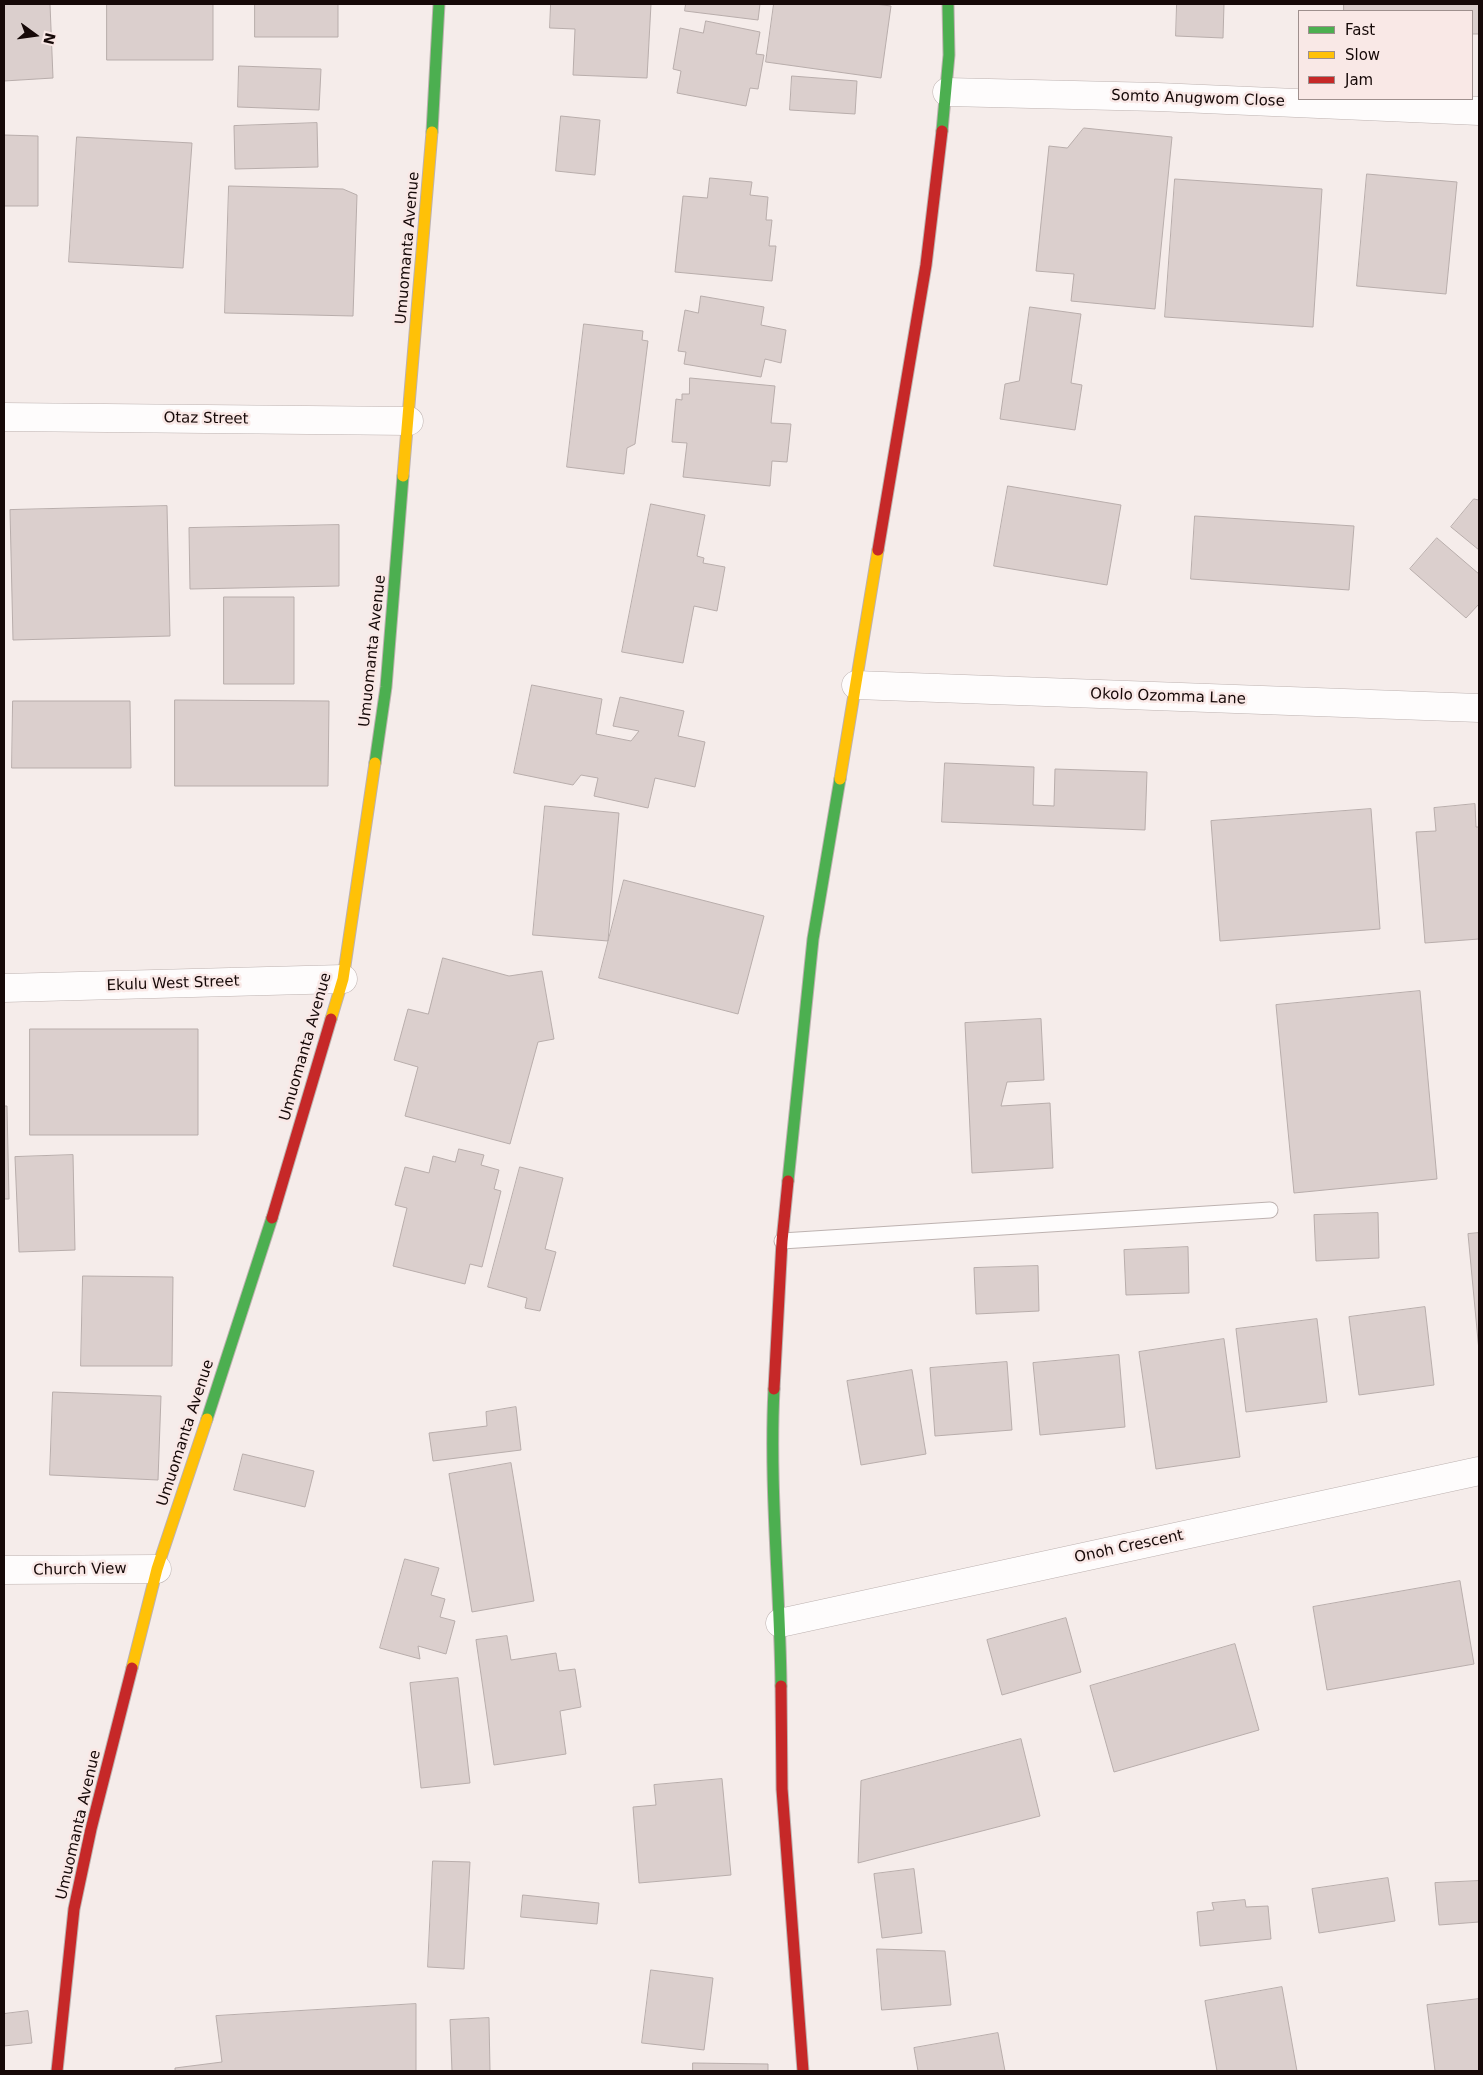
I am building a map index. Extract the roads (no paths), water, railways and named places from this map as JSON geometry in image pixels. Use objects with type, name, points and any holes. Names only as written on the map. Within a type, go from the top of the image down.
[{"type":"street","name":"Umuomanta Avenue","points":[[57,2071],[74,1909],[91,1829],[157,1569],[257,1268],[343,979],[386,687],[434,107],[439,4]]},
{"type":"street","points":[[803,2071],[782,1789],[780,1622],[772,1472],[773,1412],[782,1241],[813,938],[926,265],[947,92],[949,55],[948,4]]},
{"type":"street","name":"Somto Anugwom Close","points":[[947,92],[1158,97],[1479,111]]},
{"type":"street","name":"Otaz Street","points":[[4,417],[409,421]]},
{"type":"street","name":"Okolo Ozomma Lane","points":[[856,685],[1479,708]]},
{"type":"street","name":"Ekulu West Street","points":[[4,988],[343,979]]},
{"type":"street","name":"Onoh Crescent","points":[[780,1622],[1479,1471]]},
{"type":"street","name":"Church View","points":[[4,1570],[157,1569]]},
{"type":"lane","points":[[782,1241],[1270,1210]]}]
